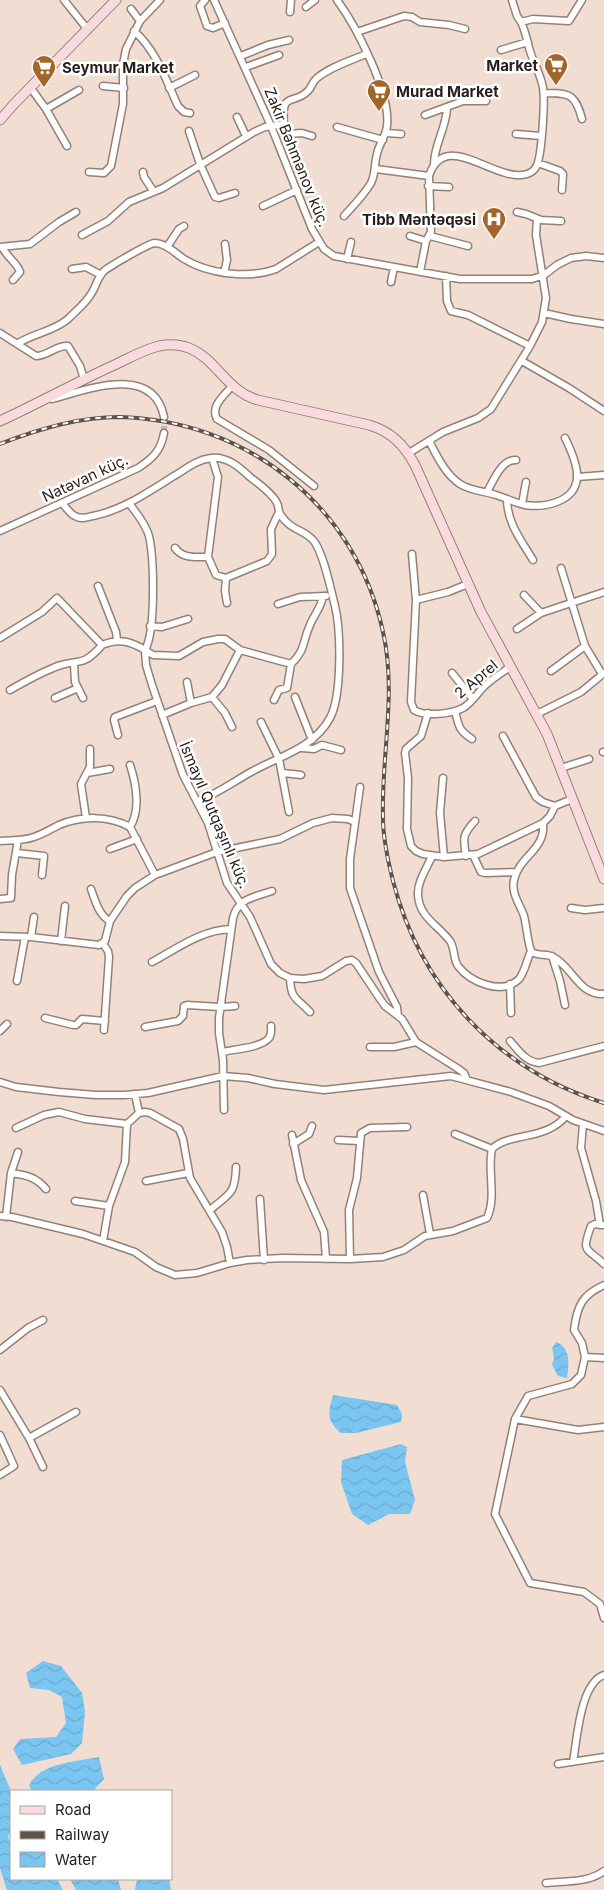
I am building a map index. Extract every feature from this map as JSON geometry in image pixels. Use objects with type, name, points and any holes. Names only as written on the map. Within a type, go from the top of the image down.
[{"type":"street","points":[[64,0],[88,30]]},
{"type":"street","points":[[0,120],[116,0]]},
{"type":"street","points":[[89,172],[104,173],[111,166],[123,104],[124,54],[140,21],[160,0]]},
{"type":"street","points":[[205,0],[200,6],[208,26],[213,28],[226,22]]},
{"type":"street","name":"Zakir Bəhmənov küç.","points":[[214,0],[246,66],[319,242],[329,253],[347,259],[471,280],[527,280],[544,275],[557,265],[571,258],[586,256],[604,258]]},
{"type":"street","points":[[290,12],[291,0]]},
{"type":"street","points":[[306,7],[315,0]]},
{"type":"street","points":[[337,0],[357,32],[366,54],[385,103],[387,124],[385,136],[376,155],[376,169],[370,185],[344,216]]},
{"type":"street","points":[[420,272],[432,218],[428,176],[434,164],[443,157],[454,155],[505,172],[522,175],[532,171],[538,163],[542,136],[544,93],[512,0]]},
{"type":"street","points":[[521,22],[533,19],[569,21],[582,0]]},
{"type":"street","points":[[131,9],[140,21]]},
{"type":"street","points":[[357,32],[408,16],[420,22],[450,24],[465,29]]},
{"type":"street","points":[[134,31],[148,44],[181,110],[190,113]]},
{"type":"street","points":[[241,56],[268,45],[289,40]]},
{"type":"street","points":[[501,50],[528,42]]},
{"type":"street","points":[[302,177],[284,124],[284,109],[290,100],[308,91],[312,83],[323,74],[366,54]]},
{"type":"street","points":[[246,66],[279,55]]},
{"type":"street","points":[[169,88],[196,75]]},
{"type":"street","points":[[103,86],[124,88]]},
{"type":"street","points":[[30,87],[46,109],[67,146]]},
{"type":"street","points":[[46,109],[80,90]]},
{"type":"street","points":[[544,93],[562,93],[576,100],[582,119]]},
{"type":"street","points":[[425,115],[463,101],[486,101]]},
{"type":"street","points":[[434,164],[434,153],[446,118],[447,107]]},
{"type":"street","points":[[237,117],[246,136]]},
{"type":"street","points":[[82,235],[108,221],[130,202],[154,192],[246,136],[261,128],[284,124]]},
{"type":"street","points":[[337,127],[385,136],[402,134]]},
{"type":"street","points":[[189,131],[200,164],[215,197],[219,198],[235,193]]},
{"type":"street","points":[[287,134],[302,133],[312,136]]},
{"type":"street","points":[[516,134],[542,136]]},
{"type":"street","points":[[538,163],[563,174],[562,190]]},
{"type":"street","points":[[376,169],[428,176]]},
{"type":"street","points":[[143,172],[144,178],[154,192]]},
{"type":"street","points":[[428,186],[449,188]]},
{"type":"street","points":[[263,206],[297,190]]},
{"type":"street","points":[[13,280],[20,272],[19,268],[8,258],[1,247],[30,244],[76,212]]},
{"type":"street","points":[[517,212],[537,219],[561,221]]},
{"type":"street","points":[[408,453],[450,429],[478,418],[491,410],[522,361],[538,330],[544,313],[546,298],[544,275],[536,235],[537,219]]},
{"type":"street","points":[[168,247],[179,229],[184,226]]},
{"type":"street","points":[[410,236],[468,246]]},
{"type":"street","points":[[17,344],[26,338],[45,332],[66,320],[87,300],[101,274],[151,244],[162,244],[186,260],[224,273],[242,275],[269,272],[319,242]]},
{"type":"street","points":[[347,259],[351,242]]},
{"type":"street","points":[[224,273],[227,260],[225,244]]},
{"type":"street","points":[[72,269],[86,267],[101,274]]},
{"type":"street","points":[[391,282],[394,267]]},
{"type":"street","points":[[446,276],[446,301],[451,311],[468,316],[530,346]]},
{"type":"street","points":[[544,313],[604,324]]},
{"type":"street","points":[[0,333],[36,356],[46,354],[61,346],[68,346],[80,366],[84,379]]},
{"type":"street","points":[[0,421],[84,379],[148,350],[168,344],[194,350],[202,355],[239,393],[258,400],[382,429],[397,440],[408,453],[468,584],[510,667],[537,714],[602,867],[604,880]]},
{"type":"street","points":[[522,361],[604,410]]},
{"type":"street","points":[[78,392],[78,386],[84,379]]},
{"type":"street","points":[[36,403],[104,385],[120,384],[146,390],[157,400],[164,417]]},
{"type":"street","points":[[232,386],[216,405],[214,410],[217,419],[269,450],[314,486]]},
{"type":"street","name":"Natəvan küç.","points":[[0,531],[138,468],[148,461],[161,447],[164,433]]},
{"type":"street","points":[[429,441],[452,478],[469,488],[522,504],[545,506],[562,500],[576,485],[577,477],[572,455],[565,438]]},
{"type":"street","points":[[62,503],[75,516],[83,518],[120,509],[192,464],[212,458],[229,461],[237,465],[270,495],[278,504],[279,512],[272,529],[272,554],[267,561],[226,578],[216,575],[208,557],[218,477],[212,458]]},
{"type":"street","points":[[487,492],[503,466],[508,461],[516,460]]},
{"type":"street","points":[[577,477],[604,475]]},
{"type":"street","points":[[522,504],[526,482]]},
{"type":"street","points":[[507,499],[508,516],[512,526],[533,560]]},
{"type":"street","points":[[129,503],[149,535],[151,558],[150,626],[149,643],[145,650]]},
{"type":"street","points":[[198,802],[254,770],[302,748],[327,724],[336,707],[339,692],[337,622],[332,595],[319,550],[314,540],[290,526],[279,512]]},
{"type":"street","points":[[175,548],[185,557],[208,557]]},
{"type":"street","points":[[412,554],[416,600],[412,702],[414,710],[419,713],[428,713],[421,736],[406,749],[405,753],[408,778],[406,820],[411,846],[423,854],[444,858],[473,855],[543,823],[550,816],[555,806]]},
{"type":"street","points":[[537,714],[581,692],[603,674],[585,646],[561,568]]},
{"type":"street","points":[[226,578],[227,603]]},
{"type":"street","points":[[416,600],[448,592],[468,584]]},
{"type":"street","points":[[98,586],[116,632],[117,640]]},
{"type":"street","points":[[517,628],[541,613],[604,592]]},
{"type":"street","points":[[278,604],[300,596],[332,595]]},
{"type":"street","points":[[524,595],[541,613]]},
{"type":"street","points":[[274,700],[278,690],[287,688],[291,664],[302,653],[310,626],[322,604],[323,596]]},
{"type":"street","points":[[0,638],[42,612],[57,598],[102,645]]},
{"type":"street","points":[[150,626],[171,625],[188,620]]},
{"type":"street","points":[[10,690],[53,668],[64,664],[83,662],[94,655],[102,645],[117,640],[133,643],[153,655],[169,657],[179,656],[203,642],[218,639],[230,641],[240,650],[291,664]]},
{"type":"street","points":[[551,671],[585,646]]},
{"type":"street","name":"İsmayıl Qutqaşınlı küç.","points":[[145,650],[146,666],[183,775],[208,823],[227,883],[255,926],[271,964],[290,978]]},
{"type":"street","points":[[162,715],[212,697],[222,685],[240,650]]},
{"type":"street","points":[[74,664],[74,674],[83,698]]},
{"type":"street","name":"2 Aprel","points":[[428,713],[455,711],[463,708],[488,683],[510,667]]},
{"type":"street","points":[[452,673],[473,699]]},
{"type":"street","points":[[187,682],[192,703]]},
{"type":"street","points":[[55,698],[78,688]]},
{"type":"street","points":[[212,697],[225,713],[232,727]]},
{"type":"street","points":[[295,697],[312,740]]},
{"type":"street","points":[[118,735],[114,720],[116,717],[157,701]]},
{"type":"street","points":[[455,711],[462,733],[472,739]]},
{"type":"street","points":[[261,722],[279,759],[290,812]]},
{"type":"street","points":[[503,736],[536,797],[543,802],[555,806],[572,799]]},
{"type":"street","points":[[302,748],[314,749],[322,745],[341,750]]},
{"type":"street","points":[[86,818],[81,784],[91,761],[90,749]]},
{"type":"street","points":[[561,768],[589,759]]},
{"type":"street","points":[[130,765],[134,777],[136,803],[134,818],[130,827]]},
{"type":"street","points":[[87,773],[110,769]]},
{"type":"street","points":[[282,773],[301,775]]},
{"type":"street","points":[[443,778],[440,813],[444,858]]},
{"type":"street","points":[[360,788],[350,859],[350,888],[379,972],[397,1008],[398,1016]]},
{"type":"street","points":[[0,841],[36,837],[60,825],[86,818],[108,820],[130,827],[155,875]]},
{"type":"street","points":[[103,944],[107,937],[110,921],[127,896],[155,875],[217,852],[280,839],[308,825],[332,818],[348,819],[355,822]]},
{"type":"street","points":[[466,856],[463,840],[464,834],[475,822]]},
{"type":"street","points":[[432,856],[418,885],[420,908],[427,918],[449,939],[457,964],[466,973],[476,981],[486,984],[498,986],[510,984],[522,974],[531,951],[524,916],[514,891],[516,872],[540,844],[543,836],[543,823]]},
{"type":"street","points":[[110,849],[137,839]]},
{"type":"street","points":[[0,899],[11,898],[12,875],[18,840]]},
{"type":"street","points":[[17,853],[44,856],[42,875]]},
{"type":"street","points":[[473,855],[481,872],[485,874],[516,872]]},
{"type":"street","points":[[90,889],[100,912],[110,921]]},
{"type":"street","points":[[224,1110],[224,1076],[219,1033],[220,1008],[235,908],[240,903],[272,891]]},
{"type":"street","points":[[61,941],[65,906]]},
{"type":"street","points":[[571,908],[585,910],[604,908]]},
{"type":"street","points":[[17,981],[34,917]]},
{"type":"street","points":[[152,962],[193,938],[221,929],[231,928]]},
{"type":"street","points":[[0,936],[28,937],[93,945],[103,944]]},
{"type":"street","points":[[103,944],[108,951],[104,1030]]},
{"type":"street","points":[[531,951],[534,954],[552,956],[590,992],[604,994]]},
{"type":"street","points":[[552,956],[552,962],[560,981],[565,1005]]},
{"type":"street","points":[[310,1012],[293,997],[290,978],[322,976],[346,961],[352,960],[360,967],[385,1006],[406,1024],[416,1042],[457,1068],[464,1074],[467,1080]]},
{"type":"street","points":[[510,984],[511,1013]]},
{"type":"street","points":[[145,1027],[178,1021],[183,1016],[184,1006],[187,1005],[220,1008],[235,1006]]},
{"type":"street","points":[[45,1018],[73,1025],[76,1025],[82,1019],[105,1021]]},
{"type":"street","points":[[0,1031],[7,1024]]},
{"type":"street","points":[[222,1052],[254,1046],[268,1039],[271,1035],[270,1026]]},
{"type":"street","points":[[510,1041],[531,1062],[539,1062],[604,1046]]},
{"type":"street","points":[[370,1047],[394,1047],[416,1042]]},
{"type":"street","points":[[0,1082],[16,1086],[79,1094],[135,1094],[224,1076],[324,1090],[452,1076],[511,1092],[549,1106],[583,1124],[604,1131]]},
{"type":"street","points":[[135,1094],[138,1113]]},
{"type":"street","points":[[16,1128],[44,1115],[59,1112],[85,1119],[127,1124]]},
{"type":"street","points":[[103,1241],[110,1206],[125,1162],[127,1124],[138,1113],[150,1113],[179,1129],[183,1139],[188,1173],[225,1240],[230,1263]]},
{"type":"street","points":[[18,1152],[10,1173],[3,1216],[83,1234],[135,1252],[156,1267],[175,1275],[197,1273],[230,1263],[283,1258],[350,1259],[383,1256],[399,1252],[421,1237],[453,1231],[487,1218],[492,1201],[490,1164],[492,1150],[501,1143],[555,1126],[566,1116]]},
{"type":"street","points":[[583,1124],[581,1148],[602,1225],[591,1226],[585,1247],[604,1264]]},
{"type":"street","points":[[293,1144],[309,1134],[312,1126]]},
{"type":"street","points":[[350,1259],[349,1210],[357,1178],[360,1133],[370,1128],[407,1127]]},
{"type":"street","points":[[455,1134],[492,1150]]},
{"type":"street","points":[[292,1135],[301,1180],[324,1232],[326,1259]]},
{"type":"street","points":[[338,1140],[359,1141]]},
{"type":"street","points":[[210,1210],[232,1191],[235,1186],[236,1167]]},
{"type":"street","points":[[10,1173],[27,1175],[34,1178],[46,1189]]},
{"type":"street","points":[[146,1181],[188,1173]]},
{"type":"street","points":[[423,1195],[430,1234]]},
{"type":"street","points":[[260,1199],[264,1260]]},
{"type":"street","points":[[75,1202],[110,1206]]},
{"type":"street","points":[[604,1285],[582,1299],[576,1314],[574,1330],[582,1343],[585,1357],[581,1374],[572,1384],[528,1396],[515,1419],[496,1514],[530,1583],[584,1592],[602,1601],[604,1618]]},
{"type":"street","points":[[0,1350],[28,1328],[43,1320]]},
{"type":"street","points":[[585,1357],[604,1358]]},
{"type":"street","points":[[0,1390],[28,1438],[42,1467]]},
{"type":"street","points":[[28,1438],[76,1412]]},
{"type":"street","points":[[515,1419],[578,1430],[604,1427]]},
{"type":"street","points":[[0,1436],[14,1466],[0,1475]]},
{"type":"street","points":[[573,1762],[582,1709],[590,1687],[600,1676],[604,1675]]},
{"type":"street","points":[[558,1764],[604,1757]]},
{"type":"street","points":[[546,1883],[579,1880],[604,1871]]},
{"type":"water","points":[[556,1342],[561,1344],[567,1352],[567,1378],[558,1376],[552,1365],[554,1358],[552,1348]]},
{"type":"water","points":[[333,1395],[397,1405],[402,1414],[401,1422],[356,1433],[341,1433],[333,1424],[330,1416]]},
{"type":"water","points":[[401,1444],[407,1447],[405,1462],[415,1500],[410,1514],[389,1514],[368,1525],[352,1514],[341,1482],[342,1460]]},
{"type":"water","points":[[43,1661],[61,1666],[82,1693],[85,1711],[82,1743],[71,1754],[22,1765],[13,1749],[20,1739],[56,1737],[66,1723],[62,1697],[49,1690],[30,1688],[26,1673]]},
{"type":"water","points":[[99,1757],[104,1779],[94,1790],[32,1790],[29,1785],[35,1777],[51,1767]]},
{"type":"water","points":[[0,1765],[11,1790],[10,1831],[8,1837],[10,1842],[10,1880],[58,1880],[63,1890],[7,1890],[0,1868]]},
{"type":"water","points":[[71,1880],[118,1880],[121,1890],[76,1890]]},
{"type":"water","points":[[137,1880],[169,1880],[171,1890],[135,1890]]},
{"type":"tunnel","points":[[164,417],[164,433]]},
{"type":"railway","points":[[0,444],[29,433],[88,419],[119,417],[166,422],[210,434],[252,453],[289,478],[321,509],[348,546],[369,587],[383,632],[389,678],[383,795],[384,834],[393,881],[406,920],[423,957],[444,990],[469,1020],[498,1047],[530,1070],[566,1088],[604,1103]]},
{"type":"place","name":"Market","points":[[556,86]]},
{"type":"place","name":"Seymur Market","points":[[44,88]]},
{"type":"place","name":"Murad Market","points":[[379,112]]},
{"type":"place","name":"Tibb Məntəqəsi","points":[[494,240]]}]
